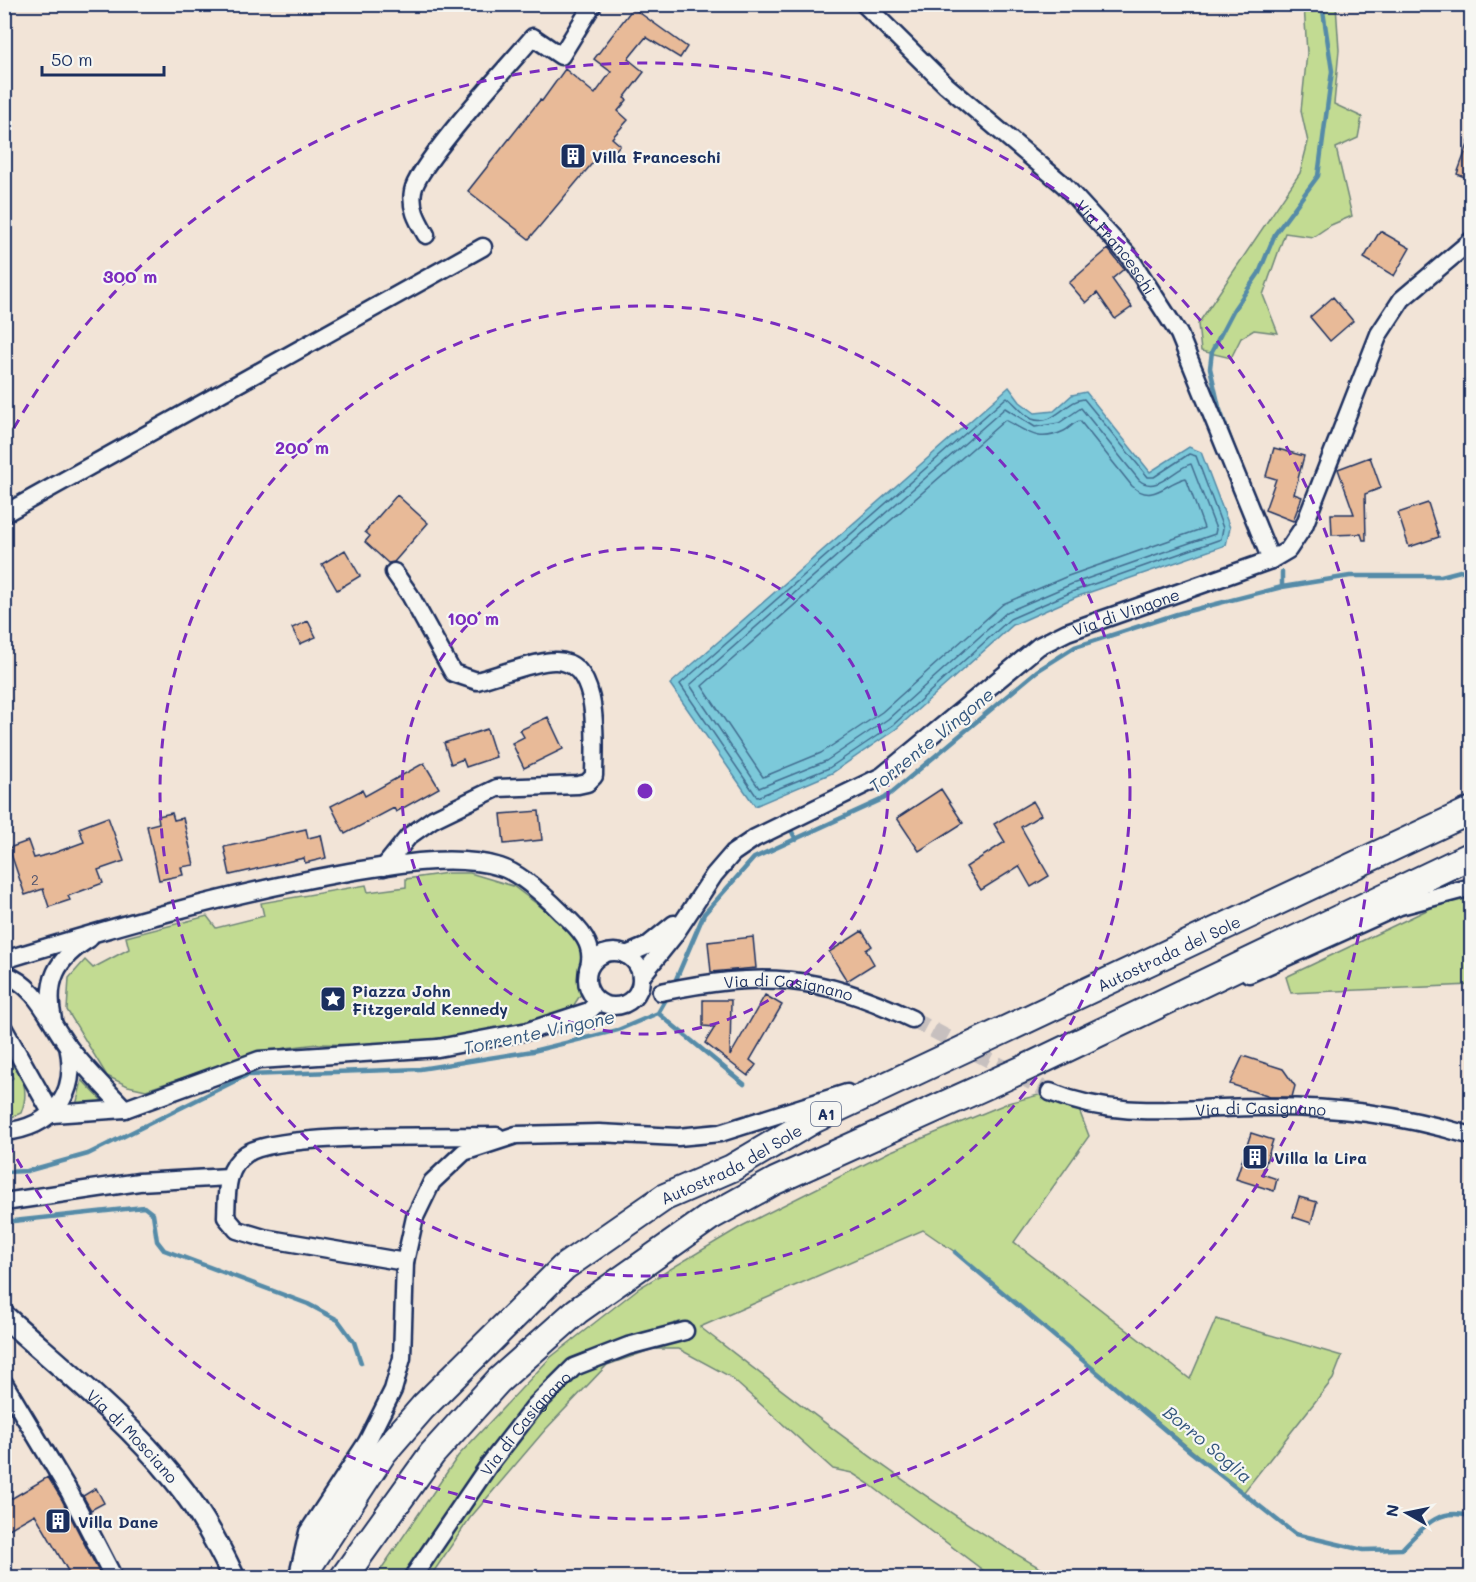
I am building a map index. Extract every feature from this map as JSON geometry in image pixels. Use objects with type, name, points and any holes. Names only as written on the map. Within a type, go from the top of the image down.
[{"type":"highway","name":"Autostrada del Sole","points":[[299,1578],[383,1454],[416,1414],[564,1267],[665,1197],[732,1168],[813,1120],[1472,810]]},
{"type":"highway","name":"A1","points":[[343,1578],[432,1454],[498,1381],[577,1311],[710,1217],[775,1181],[1032,1065],[1472,855]]},
{"type":"main road","name":"Via di Mosciano","points":[[4,1316],[135,1434],[177,1481],[210,1531],[232,1573]]},
{"type":"street","points":[[426,235],[414,215],[413,191],[427,164],[533,37],[561,56],[592,4]]},
{"type":"street","name":"Via Franceschi","points":[[864,4],[946,85],[1064,185],[1128,255],[1179,334],[1270,560]]},
{"type":"street","name":"Via di Vingone","points":[[641,980],[673,937],[686,914],[733,853],[755,838],[882,776],[1040,646],[1066,632],[1270,560],[1288,550],[1304,526],[1378,334],[1402,299],[1472,240]]},
{"type":"street","points":[[4,514],[483,247]]},
{"type":"street","points":[[384,867],[409,836],[433,819],[497,788],[578,786],[587,783],[594,776],[592,702],[590,689],[580,673],[569,664],[554,661],[477,681],[464,679],[453,673],[410,595],[394,572]]},
{"type":"street","points":[[4,960],[107,929],[243,893],[384,867],[450,861],[501,867],[542,894],[574,924],[592,950],[593,956],[588,969],[588,987],[598,1002],[613,1007],[628,1003],[637,994],[641,980],[635,962],[574,924]]},
{"type":"street","points":[[1032,1065],[1267,967],[1400,906],[1472,887]]},
{"type":"street","name":"Via di Vingone","points":[[624,954],[647,946],[686,914]]},
{"type":"street","points":[[55,1026],[50,1004],[50,987],[54,974],[63,958],[107,929]]},
{"type":"street","points":[[588,969],[600,956],[624,954]]},
{"type":"street","points":[[4,974],[25,985],[68,1046],[125,1109]]},
{"type":"street","name":"Via di Casignano","points":[[628,1003],[683,987],[720,981],[769,978],[823,984],[879,1003],[912,1019]]},
{"type":"street","points":[[641,980],[661,992]]},
{"type":"street","points":[[52,1113],[125,1109],[259,1060],[438,1048],[528,1031],[589,1011],[598,1002]]},
{"type":"street","points":[[4,1029],[52,1113]]},
{"type":"street","points":[[4,1132],[24,1130],[52,1113],[63,1100],[69,1083],[71,1058],[68,1046]]},
{"type":"street","points":[[405,1262],[264,1238],[237,1230],[226,1216],[230,1170],[245,1154],[264,1145],[326,1139],[599,1133],[678,1137],[720,1133],[922,1068]]},
{"type":"street","name":"Via di Casignano","points":[[1050,1092],[1085,1104],[1177,1112],[1256,1107],[1321,1107],[1393,1115],[1472,1136]]},
{"type":"street","points":[[299,1578],[308,1532],[367,1442],[393,1390],[402,1358],[405,1262],[415,1217],[432,1182],[464,1152],[516,1136]]},
{"type":"street","points":[[4,1202],[139,1182],[229,1177]]},
{"type":"street","name":"Via di Casignano","points":[[412,1578],[489,1465],[534,1407],[574,1367],[628,1346],[685,1331]]},
{"type":"street","points":[[4,1383],[70,1493],[114,1578]]},
{"type":"green space","points":[[1304,5],[1336,5],[1339,50],[1334,104],[1362,117],[1358,138],[1336,148],[1352,216],[1331,225],[1313,237],[1285,233],[1263,295],[1278,333],[1254,330],[1241,338],[1231,358],[1201,351],[1198,324],[1300,173],[1308,142],[1301,111],[1307,53]]},
{"type":"green space","name":"Piazza John Fitzgerald Kennedy","points":[[448,873],[470,873],[513,886],[565,925],[584,948],[585,958],[578,978],[581,994],[570,1011],[538,1021],[459,1036],[375,1045],[317,1044],[285,1048],[242,1058],[146,1090],[128,1086],[107,1076],[67,1010],[69,978],[85,960],[93,968],[129,949],[126,937],[207,916],[216,928],[264,916],[261,903],[366,885],[368,892],[406,887],[406,879]]},
{"type":"green space","points":[[1471,889],[1471,985],[1291,993],[1286,977]]},
{"type":"green space","points":[[5,1048],[19,1072],[25,1094],[21,1113],[5,1120],[5,1083],[13,1078],[5,1063]]},
{"type":"green space","points":[[82,1080],[109,1108],[74,1114]]},
{"type":"green space","points":[[1050,1092],[1076,1102],[1089,1136],[1014,1242],[1190,1379],[1216,1319],[1342,1356],[1333,1379],[1243,1493],[955,1252],[923,1230],[700,1327],[873,1459],[1009,1550],[1056,1577],[992,1577],[869,1484],[852,1473],[833,1469],[729,1376],[679,1349],[653,1349],[607,1365],[545,1430],[470,1518],[430,1577],[375,1578],[458,1456],[551,1357],[639,1288],[742,1226],[889,1152],[1008,1103]]},
{"type":"water","points":[[1009,387],[1020,402],[1035,413],[1054,411],[1072,395],[1086,392],[1150,472],[1189,447],[1201,452],[1230,528],[1226,545],[1076,597],[1013,625],[896,729],[832,773],[755,806],[670,684]]},
{"type":"building","name":"Villa Franceschi","points":[[633,8],[687,47],[680,58],[646,37],[628,59],[644,72],[624,98],[627,100],[618,111],[628,120],[612,138],[620,145],[607,160],[600,154],[529,239],[468,191],[540,100],[542,101],[565,69],[595,94],[611,72],[594,59]]},
{"type":"building","points":[[1470,139],[1472,140],[1472,180],[1457,174]]},
{"type":"building","points":[[1380,231],[1410,248],[1394,276],[1364,258]]},
{"type":"building","points":[[1108,249],[1124,269],[1112,279],[1132,307],[1115,319],[1097,293],[1086,303],[1069,283]]},
{"type":"building","points":[[1333,297],[1353,321],[1330,341],[1310,317]]},
{"type":"building","points":[[1274,448],[1304,456],[1294,494],[1302,497],[1293,521],[1265,510],[1276,479],[1266,476]]},
{"type":"building","points":[[1370,457],[1381,488],[1365,494],[1366,540],[1363,540],[1361,534],[1332,535],[1331,514],[1354,514],[1338,469]]},
{"type":"building","points":[[397,495],[428,523],[394,562],[388,563],[365,542],[370,536],[365,532]]},
{"type":"building","points":[[1428,503],[1439,537],[1409,547],[1398,513]]},
{"type":"building","points":[[345,550],[360,576],[337,590],[322,564]]},
{"type":"building","points":[[308,621],[316,637],[300,644],[292,628]]},
{"type":"building","points":[[548,717],[563,749],[524,768],[512,743],[524,737],[520,730]]},
{"type":"building","points":[[487,729],[496,757],[466,767],[463,759],[451,764],[444,743]]},
{"type":"building","points":[[424,763],[439,788],[396,812],[394,808],[345,834],[331,806],[362,790],[365,796]]},
{"type":"building","points":[[941,789],[963,823],[919,851],[897,818]]},
{"type":"building","points":[[1033,801],[1041,815],[1021,827],[1049,876],[1031,887],[1019,866],[981,890],[966,867],[1005,842],[994,824]]},
{"type":"building","points":[[539,811],[542,840],[504,844],[501,814]]},
{"type":"building","points":[[172,813],[174,820],[183,818],[194,865],[181,867],[183,875],[159,880],[147,826],[159,823],[158,816]]},
{"type":"building","points":[[108,817],[124,861],[98,870],[103,883],[68,896],[70,900],[49,907],[43,889],[25,895],[9,848],[28,841],[34,858],[54,853],[84,842],[79,828]]},
{"type":"building","points":[[306,829],[308,838],[321,835],[326,858],[305,863],[304,858],[230,875],[224,847]]},
{"type":"building","points":[[862,931],[872,946],[866,950],[874,964],[847,981],[829,952]]},
{"type":"building","points":[[753,937],[756,968],[711,972],[708,942]]},
{"type":"building","points":[[765,995],[782,1005],[750,1060],[756,1065],[748,1076],[705,1043],[715,1027],[703,1026],[703,1000],[731,1000],[730,1056]]},
{"type":"building","points":[[1243,1056],[1283,1069],[1295,1086],[1292,1097],[1270,1097],[1230,1084]]},
{"type":"building","name":"Villa la Lira","points":[[1251,1133],[1273,1140],[1262,1174],[1277,1179],[1274,1191],[1236,1179]]},
{"type":"building","points":[[1299,1197],[1317,1202],[1311,1223],[1293,1217]]},
{"type":"building","name":"Villa Dane","points":[[48,1477],[102,1578],[72,1578],[35,1514],[4,1532],[4,1503]]},
{"type":"building","points":[[96,1488],[104,1503],[91,1510],[83,1496]]},
{"type":"waterway","points":[[1234,449],[1219,407],[1210,368],[1212,351],[1234,309],[1259,273],[1275,234],[1318,176],[1332,71],[1322,4]]},
{"type":"waterway","name":"Torrente Vingone","points":[[674,984],[704,914],[754,858],[885,798],[1037,671],[1075,647],[1177,614],[1282,587],[1350,576],[1441,576],[1472,568]]},
{"type":"waterway","points":[[1282,572],[1282,587]]},
{"type":"waterway","points":[[791,830],[796,840]]},
{"type":"waterway","name":"Torrente Vingone","points":[[4,1172],[27,1171],[88,1154],[247,1075],[420,1069],[533,1051],[618,1030],[658,1013],[669,994]]},
{"type":"waterway","name":"Borro Soglia","points":[[658,1013],[744,1084]]},
{"type":"waterway","points":[[4,1222],[144,1207],[153,1214],[157,1241],[164,1250],[308,1304],[338,1320],[354,1342],[361,1363]]},
{"type":"waterway","name":"Borro Soglia","points":[[955,1252],[1191,1452],[1295,1534],[1363,1550],[1402,1549],[1425,1526],[1441,1516],[1460,1514],[1472,1517]]},
{"type":"tunnel","points":[[912,1019],[1050,1092]]},
{"type":"place","name":"Villa Franceschi","points":[[573,156]]},
{"type":"place","name":"Piazza John Fitzgerald Kennedy","points":[[333,999]]},
{"type":"place","name":"Villa la Lira","points":[[1255,1157]]},
{"type":"place","name":"Villa Dane","points":[[58,1521]]}]
